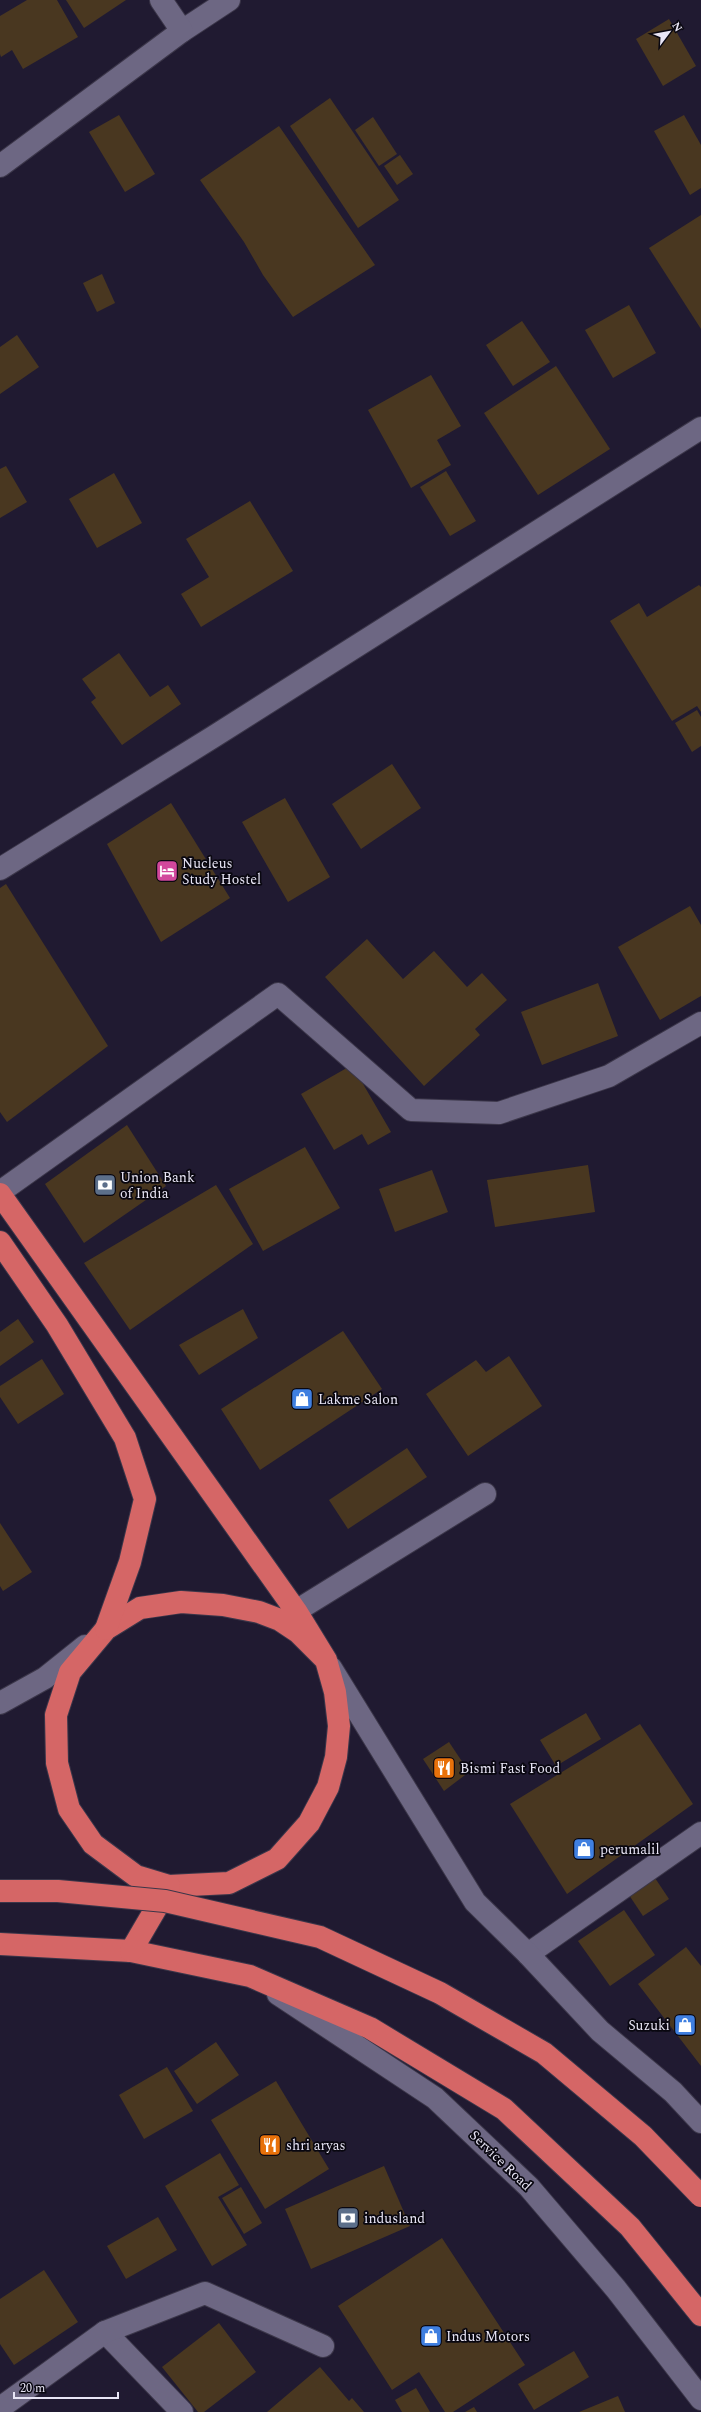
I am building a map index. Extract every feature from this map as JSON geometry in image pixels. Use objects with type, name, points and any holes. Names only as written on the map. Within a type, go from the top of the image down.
[{"type":"highway","points":[[0,1193],[296,1611],[326,1660],[335,1692],[339,1726],[336,1756],[328,1787],[309,1824],[277,1859],[229,1883],[169,1886],[136,1876],[93,1844],[69,1809],[57,1763],[56,1715],[70,1672],[106,1629],[140,1608],[181,1602],[223,1604],[259,1612],[280,1620],[298,1632],[326,1660]]},
{"type":"highway","points":[[0,1242],[57,1325],[125,1438],[145,1499],[130,1562],[106,1629]]},
{"type":"highway","points":[[131,1951],[169,1886]]},
{"type":"highway","points":[[0,1891],[58,1890],[165,1901],[320,1937],[440,1993],[544,2053],[643,2136],[701,2196]]},
{"type":"highway","points":[[0,1944],[131,1951],[250,1976],[370,2028],[504,2109],[630,2227],[701,2315]]},
{"type":"street","points":[[161,0],[182,31]]},
{"type":"street","points":[[0,166],[182,31],[229,0]]},
{"type":"street","points":[[0,869],[213,737],[701,428]]},
{"type":"street","points":[[0,1193],[278,994],[411,1110],[499,1113],[609,1076],[701,1023]]},
{"type":"street","points":[[296,1611],[486,1494]]},
{"type":"street","points":[[0,1703],[45,1678],[106,1629]]},
{"type":"street","points":[[326,1660],[475,1902],[528,1954],[600,2031],[673,2092],[701,2122]]},
{"type":"street","points":[[528,1954],[701,1833]]},
{"type":"street","name":"Service Road","points":[[250,1976],[441,2103],[530,2187],[616,2289],[701,2399]]},
{"type":"street","points":[[0,2408],[105,2332],[205,2293],[323,2346]]},
{"type":"street","points":[[105,2332],[182,2412]]},
{"type":"building","points":[[27,0],[57,0],[78,37],[23,69],[12,50],[1,57],[0,16]]},
{"type":"building","points":[[66,0],[126,0],[84,28]]},
{"type":"building","points":[[669,19],[696,66],[663,86],[636,39]]},
{"type":"building","points":[[330,98],[399,200],[358,228],[290,126]]},
{"type":"building","points":[[119,115],[155,174],[125,192],[89,132]]},
{"type":"building","points":[[684,115],[701,145],[701,188],[690,195],[654,131]]},
{"type":"building","points":[[373,117],[397,154],[379,166],[355,130]]},
{"type":"building","points":[[279,126],[375,265],[293,317],[263,275],[244,242],[200,180]]},
{"type":"building","points":[[400,155],[413,174],[397,185],[384,166]]},
{"type":"building","points":[[701,215],[701,329],[649,248]]},
{"type":"building","points":[[102,274],[115,303],[97,312],[83,283]]},
{"type":"building","points":[[629,305],[656,353],[613,378],[585,330]]},
{"type":"building","points":[[522,321],[550,362],[513,386],[486,345]]},
{"type":"building","points":[[17,335],[39,367],[0,394],[0,347]]},
{"type":"building","points":[[556,366],[610,449],[538,495],[484,413]]},
{"type":"building","points":[[431,375],[461,426],[437,440],[451,465],[411,488],[368,410]]},
{"type":"building","points":[[6,466],[27,502],[0,518],[0,469]]},
{"type":"building","points":[[446,471],[476,521],[450,536],[420,487]]},
{"type":"building","points":[[114,473],[142,523],[97,548],[69,499]]},
{"type":"building","points":[[250,501],[293,571],[201,627],[181,594],[209,577],[186,539]]},
{"type":"building","points":[[699,585],[701,587],[701,712],[697,706],[672,721],[610,621],[639,603],[647,617]]},
{"type":"building","points":[[119,653],[150,697],[168,685],[181,704],[122,745],[91,702],[96,698],[82,679]]},
{"type":"building","points":[[697,710],[701,717],[701,746],[692,752],[675,723]]},
{"type":"building","points":[[392,764],[421,808],[361,849],[332,804]]},
{"type":"building","points":[[285,798],[330,877],[288,902],[242,822]]},
{"type":"building","name":"Nucleus Study Hostel","points":[[171,803],[230,898],[161,942],[107,844]]},
{"type":"building","points":[[6,884],[108,1046],[7,1122],[0,1112],[0,888]]},
{"type":"building","points":[[690,906],[701,925],[701,996],[660,1020],[618,947]]},
{"type":"building","points":[[367,939],[403,979],[434,951],[467,987],[482,973],[507,1000],[475,1029],[480,1035],[424,1086],[325,977]]},
{"type":"building","points":[[598,983],[618,1036],[542,1065],[521,1012]]},
{"type":"building","points":[[352,1065],[391,1132],[368,1145],[362,1134],[334,1150],[301,1094]]},
{"type":"building","name":"Union Bank of India","points":[[127,1125],[166,1186],[84,1243],[45,1184]]},
{"type":"building","points":[[305,1147],[340,1208],[263,1251],[229,1189]]},
{"type":"building","points":[[588,1165],[595,1212],[495,1227],[487,1180]]},
{"type":"building","points":[[432,1170],[448,1212],[395,1232],[379,1189]]},
{"type":"building","points":[[216,1185],[253,1244],[130,1330],[84,1263]]},
{"type":"building","points":[[243,1309],[258,1338],[199,1375],[179,1345]]},
{"type":"building","points":[[18,1319],[34,1342],[0,1366],[0,1332]]},
{"type":"building","name":"Lakme Salon","points":[[343,1331],[382,1389],[260,1470],[221,1409]]},
{"type":"building","points":[[509,1356],[542,1406],[468,1456],[426,1394],[476,1360],[486,1372]]},
{"type":"building","points":[[42,1359],[64,1394],[18,1424],[0,1397],[0,1386]]},
{"type":"building","points":[[407,1448],[427,1477],[348,1529],[329,1500]]},
{"type":"building","points":[[0,1523],[32,1572],[3,1591],[0,1586]]},
{"type":"building","points":[[586,1713],[601,1739],[556,1766],[540,1740]]},
{"type":"building","name":"perumalil","points":[[640,1724],[693,1804],[567,1894],[510,1804]]},
{"type":"building","points":[[449,1742],[469,1772],[444,1791],[423,1759]]},
{"type":"building","points":[[653,1875],[669,1899],[643,1916],[627,1892]]},
{"type":"building","points":[[624,1910],[655,1955],[610,1986],[578,1941]]},
{"type":"building","name":"Suzuki","points":[[686,1947],[701,1966],[701,2066],[638,1984]]},
{"type":"building","points":[[216,2042],[239,2075],[197,2104],[174,2071]]},
{"type":"building","points":[[167,2067],[193,2111],[144,2139],[119,2095]]},
{"type":"building","name":"shri aryas","points":[[276,2081],[329,2169],[265,2209],[211,2120]]},
{"type":"building","points":[[220,2153],[239,2185],[218,2197],[247,2245],[212,2266],[165,2186]]},
{"type":"building","name":"indusland","points":[[384,2166],[410,2226],[311,2269],[285,2209]]},
{"type":"building","points":[[241,2187],[262,2223],[244,2234],[222,2198]]},
{"type":"building","points":[[158,2217],[177,2250],[126,2279],[107,2246]]},
{"type":"building","name":"Indus Motors","points":[[442,2238],[525,2365],[453,2412],[445,2412],[419,2372],[392,2390],[338,2306]]},
{"type":"building","points":[[44,2270],[78,2322],[14,2365],[0,2344],[0,2299]]},
{"type":"building","points":[[219,2323],[256,2372],[204,2412],[198,2412],[162,2367]]},
{"type":"building","points":[[574,2351],[589,2377],[534,2410],[518,2384]]},
{"type":"building","points":[[320,2367],[349,2401],[352,2398],[364,2412],[267,2412]]},
{"type":"building","points":[[416,2388],[430,2412],[402,2412],[395,2400]]},
{"type":"building","points":[[618,2396],[625,2412],[579,2412]]},
{"type":"building","points":[[474,2407],[477,2412],[465,2412]]},
{"type":"place","name":"Nucleus Study Hostel","points":[[167,871]]},
{"type":"place","name":"Union Bank of India","points":[[105,1185]]},
{"type":"place","name":"Lakme Salon","points":[[302,1399]]},
{"type":"place","name":"Bismi Fast Food","points":[[444,1768]]},
{"type":"place","name":"perumalil","points":[[584,1849]]},
{"type":"place","name":"Suzuki","points":[[685,2025]]},
{"type":"place","name":"shri aryas","points":[[270,2145]]},
{"type":"place","name":"indusland","points":[[348,2218]]},
{"type":"place","name":"Indus Motors","points":[[431,2336]]}]
